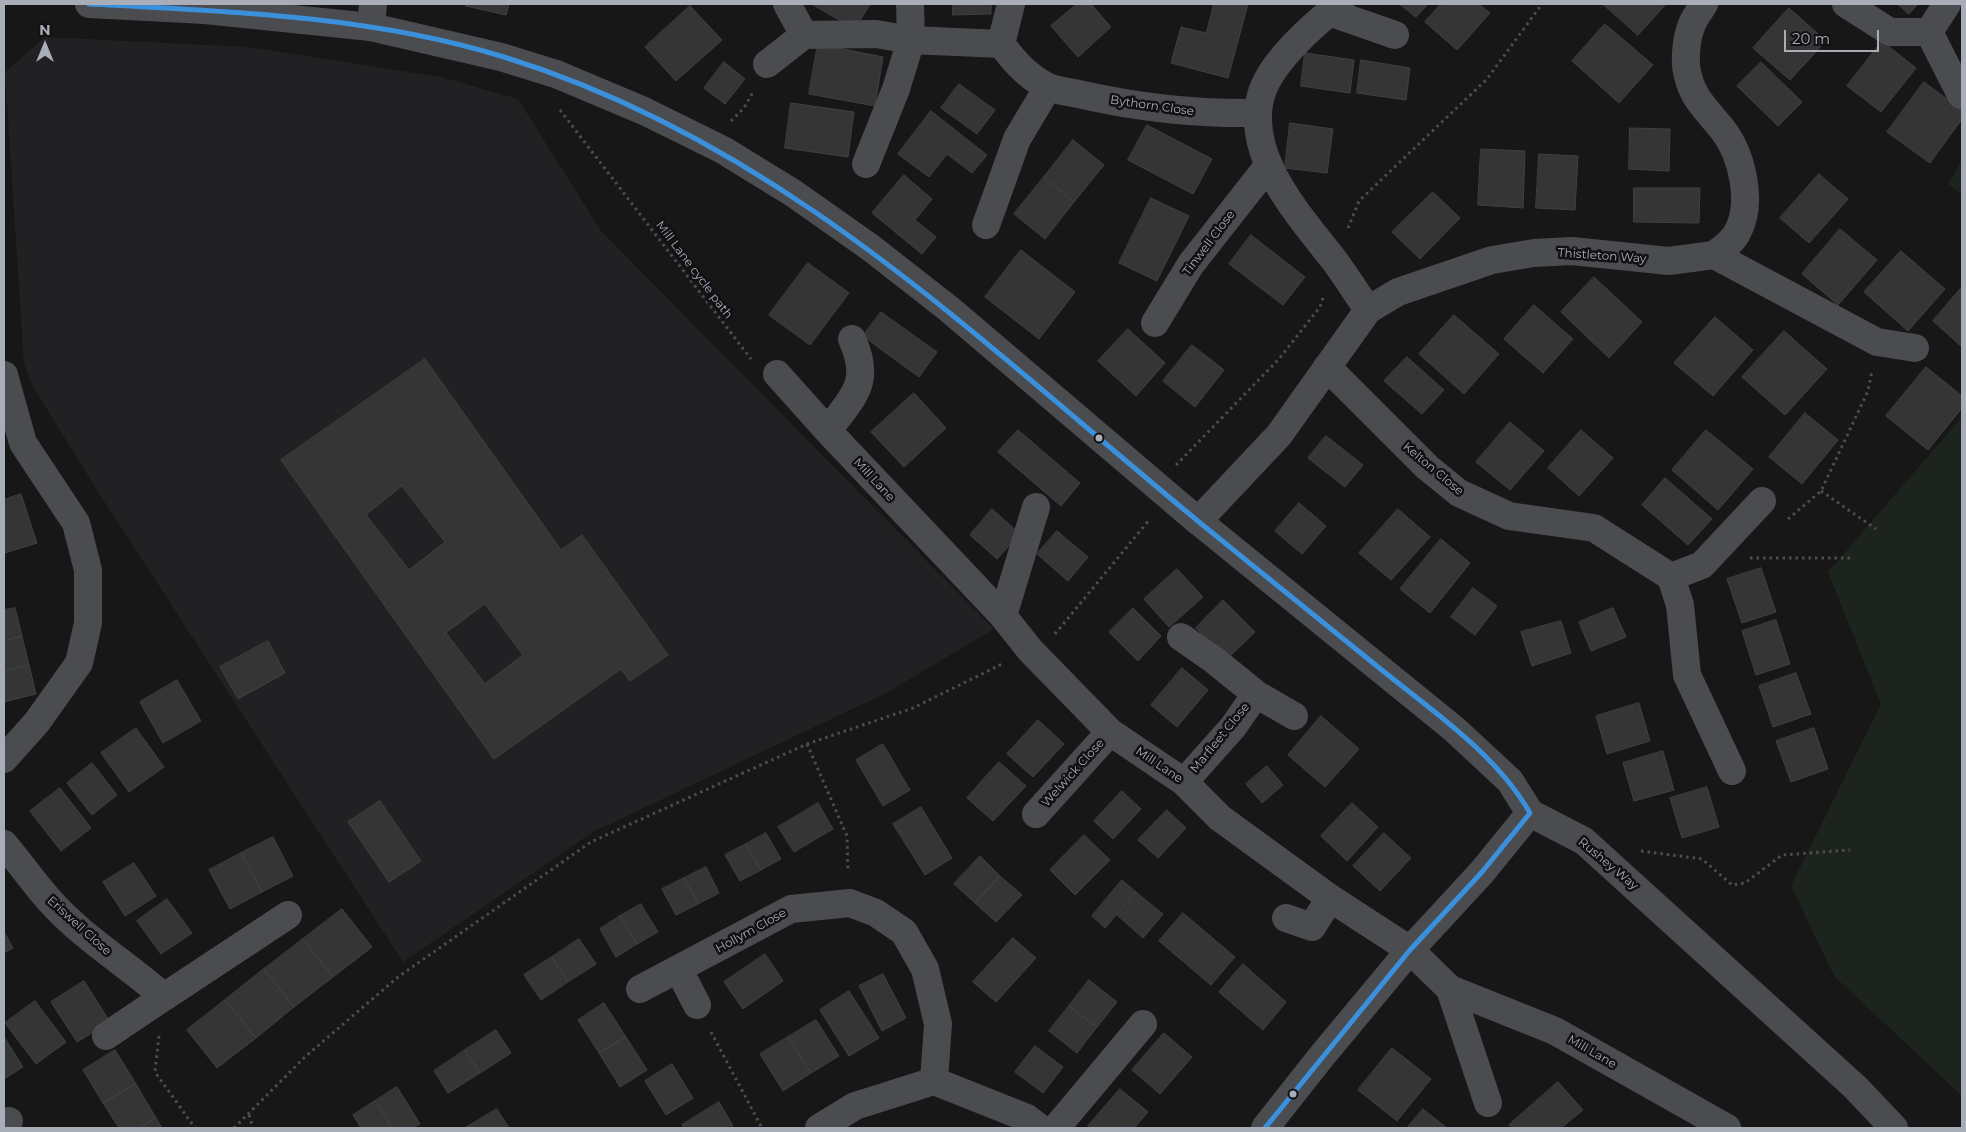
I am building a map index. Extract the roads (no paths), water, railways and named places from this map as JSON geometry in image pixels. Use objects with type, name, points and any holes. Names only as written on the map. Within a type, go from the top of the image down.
[{"type":"street","points":[[88,4],[204,10],[372,15],[556,74],[644,111],[724,150],[793,193],[871,248],[949,309],[1198,521],[1454,729],[1510,781],[1530,813],[1482,872],[1410,950],[1265,1128]]},
{"type":"street","points":[[788,4],[804,35]]},
{"type":"street","points":[[866,164],[896,89],[911,40],[910,4]]},
{"type":"street","points":[[766,64],[804,35],[876,34],[911,40],[1002,44],[1011,4]]},
{"type":"street","points":[[1704,4],[1691,26],[1687,53],[1687,76],[1699,103],[1723,130],[1734,147],[1744,182],[1744,197],[1739,230],[1733,240],[1714,255],[1877,342],[1915,348]]},
{"type":"street","points":[[1846,4],[1890,32],[1929,32]]},
{"type":"street","points":[[1929,32],[1947,4]]},
{"type":"street","points":[[1368,310],[1335,262],[1307,227],[1268,166],[1258,136],[1258,113],[1262,90],[1286,52],[1334,8],[1395,35]]},
{"type":"street","points":[[1929,32],[1961,95]]},
{"type":"street","name":"Bythorn Close","points":[[1002,44],[1021,70],[1048,87],[1161,108],[1212,114],[1258,113]]},
{"type":"street","points":[[986,225],[1017,139],[1048,87]]},
{"type":"street","name":"Tinwell Close","points":[[1154,323],[1191,264],[1268,166]]},
{"type":"street","name":"Thistleton Way","points":[[1198,521],[1279,435],[1368,310],[1398,292],[1492,260],[1534,253],[1572,251],[1670,261],[1714,255]]},
{"type":"street","points":[[828,431],[860,386],[861,359],[852,338]]},
{"type":"street","name":"Kelton Close","points":[[1328,367],[1427,467],[1459,493],[1509,516],[1594,528],[1671,577]]},
{"type":"street","name":"Mill Lane","points":[[778,374],[828,431],[1003,616],[1030,650],[1110,732],[1184,782],[1220,818],[1330,898],[1410,950],[1450,989],[1555,1031],[1727,1128]]},
{"type":"street","points":[[4,375],[13,446],[76,523],[88,570],[88,623],[79,664],[37,722],[4,759]]},
{"type":"street","points":[[1732,771],[1687,675],[1680,605],[1671,577],[1702,565],[1762,501]]},
{"type":"street","points":[[1003,616],[1036,507]]},
{"type":"street","name":"Marfleet Close","points":[[1181,637],[1214,660],[1256,694],[1294,716]]},
{"type":"street","name":"Marfleet Close","points":[[1184,782],[1233,726],[1256,694]]},
{"type":"street","name":"Welwick Close","points":[[1036,814],[1110,732]]},
{"type":"street","name":"Rushey Way","points":[[1530,813],[1584,840],[1855,1087],[1894,1128]]},
{"type":"street","name":"Eriswell Close","points":[[4,844],[50,901],[104,950],[135,972],[164,997]]},
{"type":"street","points":[[1286,918],[1312,928],[1330,898]]},
{"type":"street","name":"Hollym Close","points":[[640,990],[791,909],[850,903],[876,913],[904,932],[925,969],[938,1024],[934,1081]]},
{"type":"street","points":[[106,1036],[288,915]]},
{"type":"street","points":[[679,970],[697,1005]]},
{"type":"street","name":"Mill Lane","points":[[1450,989],[1488,1103]]},
{"type":"street","points":[[1056,1128],[1143,1024]]},
{"type":"street","points":[[818,1128],[855,1106],[934,1081],[1027,1118],[1040,1128]]}]
